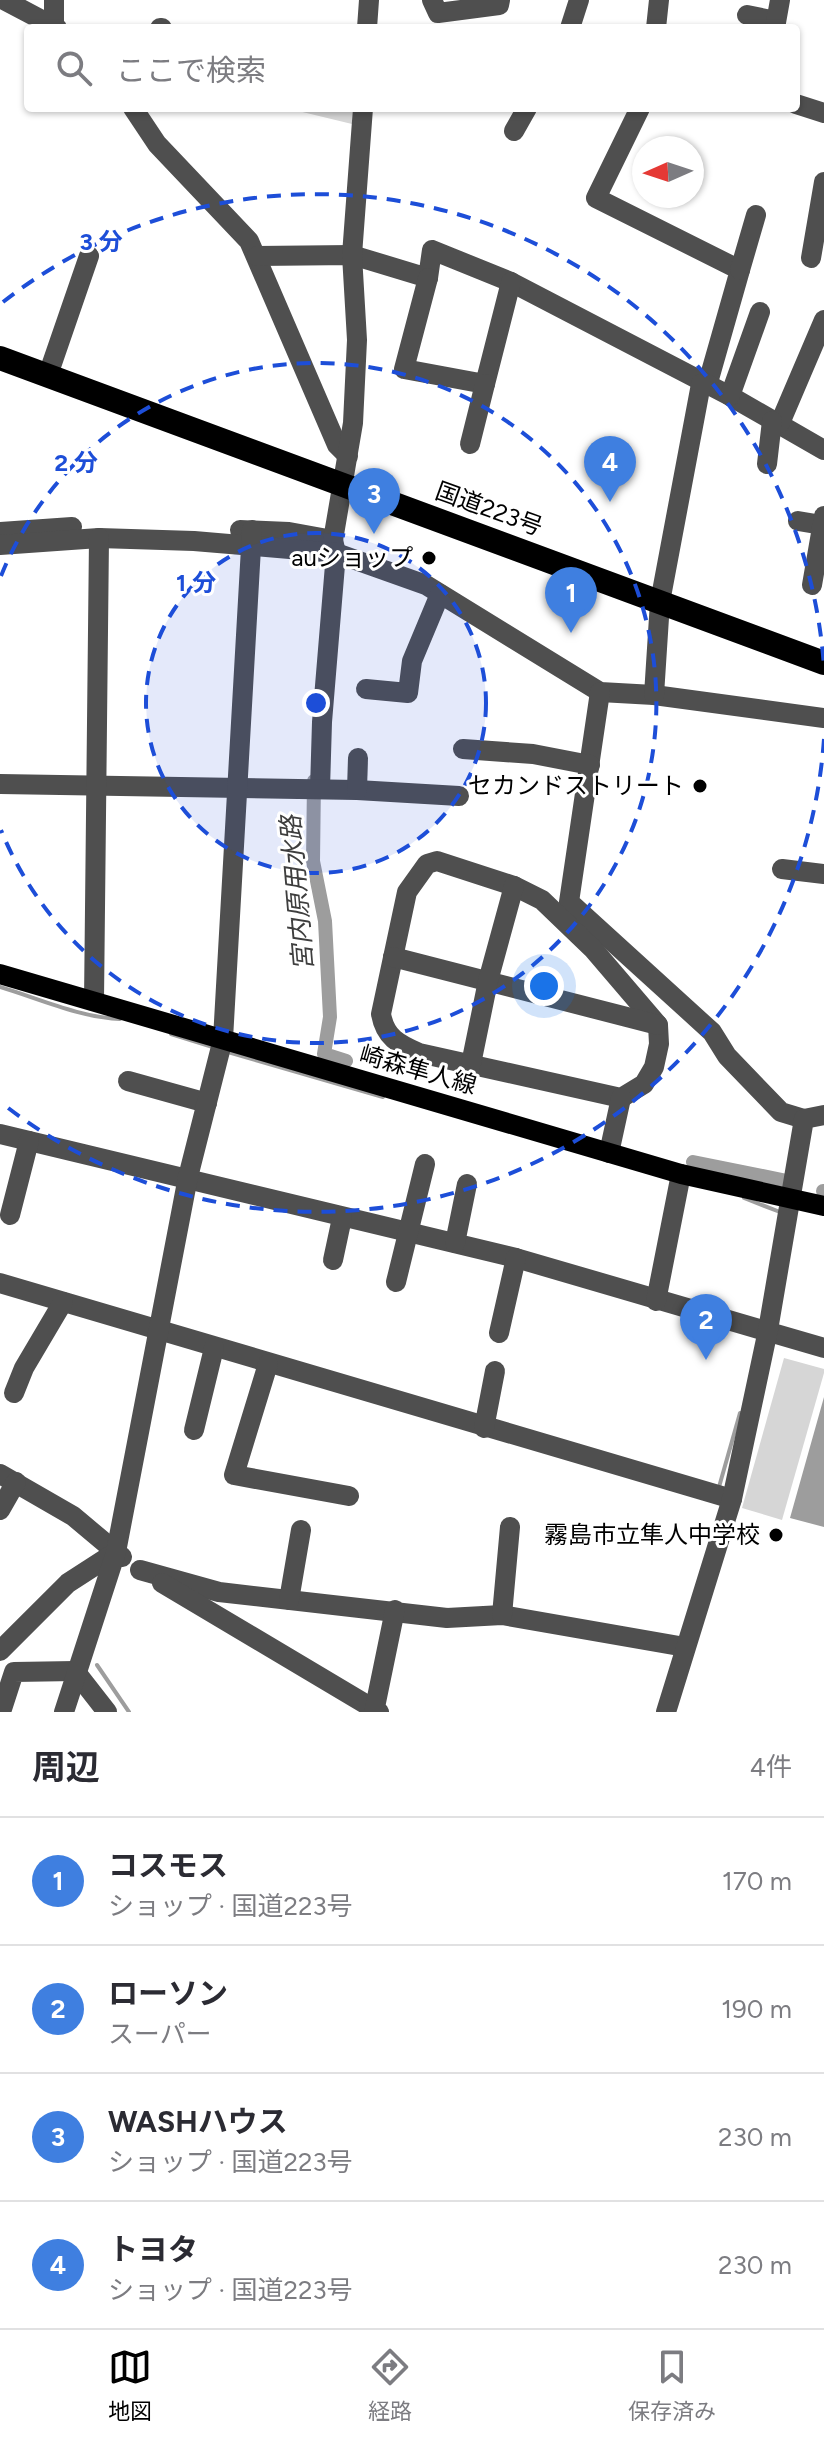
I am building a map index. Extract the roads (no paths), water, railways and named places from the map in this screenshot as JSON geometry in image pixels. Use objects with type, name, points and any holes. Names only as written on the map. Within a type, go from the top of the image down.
[{"type":"highway","name":"国道223号","points":[[0,358],[824,663]]},
{"type":"main road","name":"崎森隼人線","points":[[0,974],[681,1174],[824,1206]]},
{"type":"street","points":[[4,0],[49,24]]},
{"type":"street","points":[[54,0],[55,24]]},
{"type":"street","points":[[367,24],[369,0]]},
{"type":"street","points":[[432,0],[438,13],[499,5],[500,0]]},
{"type":"street","points":[[571,24],[579,0]]},
{"type":"street","points":[[656,24],[659,0]]},
{"type":"street","points":[[747,15],[775,24],[780,0]]},
{"type":"street","points":[[800,105],[824,113]]},
{"type":"street","points":[[136,112],[157,144],[209,195],[249,241],[337,445],[348,456]]},
{"type":"street","points":[[320,789],[334,546],[348,456],[357,340],[352,255],[363,112]]},
{"type":"street","points":[[514,131],[525,112]]},
{"type":"street","points":[[638,112],[596,198],[740,270]]},
{"type":"street","points":[[811,258],[819,187]]},
{"type":"street","points":[[654,695],[660,602],[704,385],[756,215]]},
{"type":"street","points":[[485,384],[404,369],[428,278],[432,250],[511,282],[730,396],[824,450]]},
{"type":"street","points":[[257,256],[352,255],[428,278]]},
{"type":"street","points":[[48,375],[89,256]]},
{"type":"street","points":[[470,444],[511,282]]},
{"type":"street","points":[[730,396],[760,312]]},
{"type":"street","points":[[767,464],[776,422],[817,360],[824,320]]},
{"type":"street","points":[[798,521],[823,521],[812,585]]},
{"type":"street","points":[[0,532],[133,527],[334,546],[426,585],[600,692],[654,695],[824,718]]},
{"type":"street","points":[[0,545],[99,538],[251,537]]},
{"type":"street","points":[[64,1712],[116,1552],[156,1329],[188,1177],[223,1039],[251,537]]},
{"type":"street","points":[[94,1001],[99,538]]},
{"type":"street","points":[[366,689],[408,693],[412,661],[440,594]]},
{"type":"street","points":[[600,692],[569,902],[712,1032],[727,1056],[781,1112],[814,1117],[789,1199],[768,1330],[732,1499],[666,1712]]},
{"type":"street","points":[[463,749],[533,754],[590,765]]},
{"type":"street","points":[[357,790],[358,758]]},
{"type":"street","points":[[0,784],[95,788],[320,789],[459,796]]},
{"type":"street","points":[[445,863],[514,886],[542,900],[593,949],[658,1025],[659,1044],[654,1067],[644,1084],[621,1098],[419,1053],[398,1044],[384,1030],[381,1014],[407,892],[427,864],[445,863]]},
{"type":"street","points":[[782,869],[824,874]]},
{"type":"street","points":[[471,1064],[488,981],[514,886]]},
{"type":"street","points":[[393,957],[658,1025]]},
{"type":"street","points":[[128,1081],[207,1103]]},
{"type":"street","points":[[609,1153],[621,1098]]},
{"type":"street","points":[[0,1134],[516,1258],[824,1348]]},
{"type":"street","points":[[10,1215],[29,1141]]},
{"type":"street","points":[[396,1282],[425,1164]]},
{"type":"street","points":[[656,1301],[681,1174]]},
{"type":"street","points":[[455,1243],[467,1184]]},
{"type":"street","points":[[333,1260],[342,1218]]},
{"type":"street","points":[[499,1333],[516,1258]]},
{"type":"street","points":[[0,1283],[732,1499]]},
{"type":"street","points":[[14,1393],[24,1368],[63,1302]]},
{"type":"street","points":[[194,1430],[214,1348]]},
{"type":"street","points":[[268,1364],[234,1475],[349,1496]]},
{"type":"street","points":[[484,1428],[495,1371]]},
{"type":"street","points":[[0,1510],[8,1478],[73,1516],[140,1570],[376,1711],[395,1610]]},
{"type":"street","points":[[502,1615],[510,1527]]},
{"type":"street","points":[[289,1600],[301,1530]]},
{"type":"street","points":[[0,1651],[32,1615],[68,1583],[116,1552]]},
{"type":"street","points":[[140,1570],[219,1592],[447,1618],[502,1615],[685,1647]]},
{"type":"street","points":[[1,1712],[14,1672],[75,1671]]},
{"type":"street","points":[[75,1671],[107,1712]]},
{"type":"waterway","name":"宮内原用水路","points":[[314,781],[313,861],[325,921],[330,1017],[324,1054],[346,1061]]},
{"type":"waterway","points":[[0,987],[74,1011],[120,1019]]},
{"type":"waterway","points":[[171,1034],[216,1048]]},
{"type":"waterway","points":[[228,1052],[383,1097]]},
{"type":"waterway","name":"宮内原用水路","points":[[693,1162],[787,1181]]},
{"type":"waterway","points":[[744,1198],[780,1212]]},
{"type":"waterway","points":[[719,1487],[740,1413]]},
{"type":"waterway","points":[[97,1665],[129,1712]]},
{"type":"place","name":"トヨタ","points":[[610,502]]},
{"type":"place","name":"WASHハウス","points":[[374,534]]},
{"type":"place","name":"auショップ","points":[[429,558]]},
{"type":"place","name":"コスモス","points":[[571,633]]},
{"type":"place","name":"セカンドストリート","points":[[700,786]]},
{"type":"place","name":"ローソン","points":[[706,1360]]},
{"type":"place","name":"霧島市立隼人中学校","points":[[776,1535]]}]
